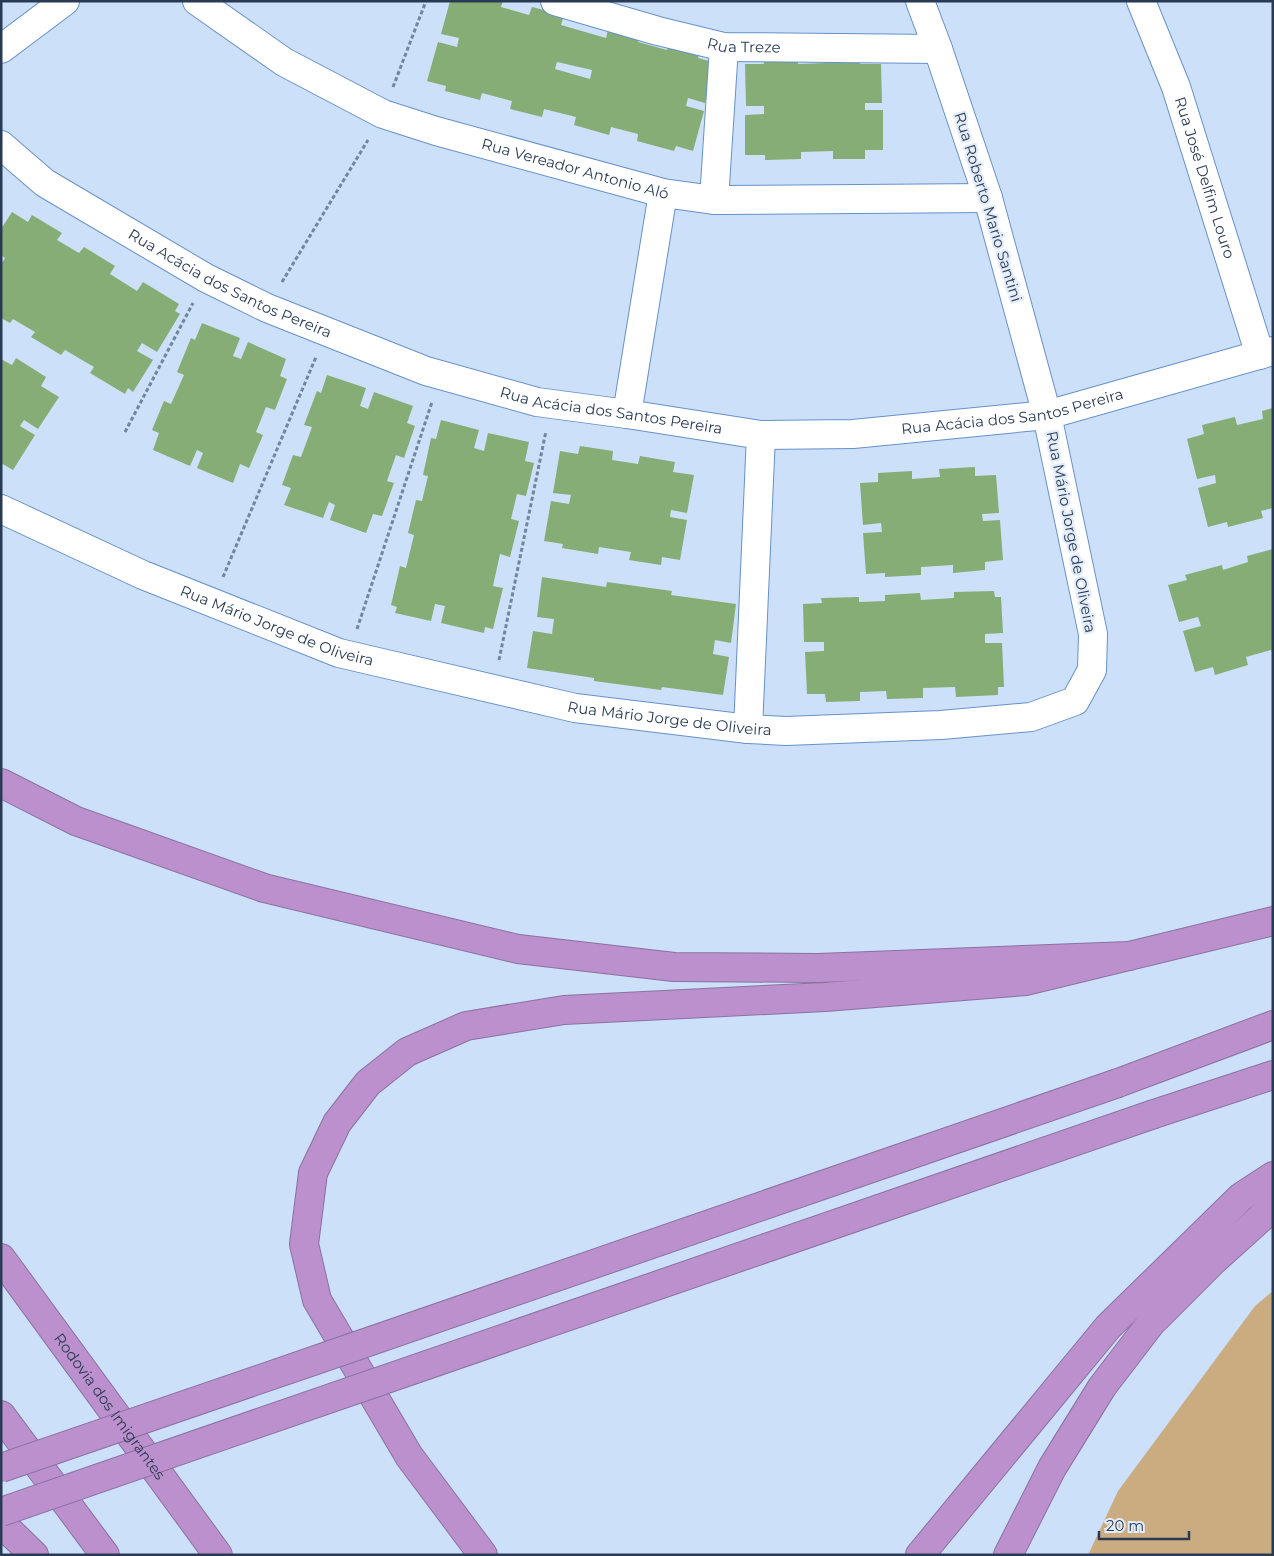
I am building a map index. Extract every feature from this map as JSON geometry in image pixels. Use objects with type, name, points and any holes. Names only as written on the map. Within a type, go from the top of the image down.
[{"type":"highway","points":[[1,783],[76,821],[264,888],[518,949],[674,967],[818,968],[1129,956]]},
{"type":"highway","points":[[483,1555],[409,1456],[317,1300],[304,1244],[313,1173],[337,1123],[368,1084],[407,1052],[466,1026],[564,1010],[824,997],[1026,982],[1273,921]]},
{"type":"highway","points":[[1,1468],[1118,1084],[1273,1025]]},
{"type":"highway","points":[[1,1512],[1154,1114],[1273,1075]]},
{"type":"highway","points":[[920,1555],[1108,1327],[1242,1197],[1273,1176]]},
{"type":"highway","points":[[1008,1555],[1052,1468],[1108,1380],[1151,1323],[1214,1260],[1273,1207]]},
{"type":"highway","name":"Rodovia dos Imigrantes","points":[[1,1258],[218,1555]]},
{"type":"highway","points":[[1,1415],[105,1555]]},
{"type":"highway","points":[[1,1523],[34,1555]]},
{"type":"street","points":[[1,49],[65,1]]},
{"type":"street","name":"Rua Vereador Antonio Aló","points":[[197,1],[284,62],[383,114],[663,193],[714,200],[988,198]]},
{"type":"street","name":"Rua Treze","points":[[555,1],[724,48],[938,49]]},
{"type":"street","name":"Rua Roberto Mario Santini","points":[[920,1],[988,198],[1047,414]]},
{"type":"street","name":"Rua José Delfim Louro","points":[[1141,1],[1176,87],[1266,353]]},
{"type":"street","points":[[714,200],[724,48]]},
{"type":"street","name":"Rua Acácia dos Santos Pereira","points":[[1,146],[45,183],[206,278],[267,308],[440,375],[536,402],[761,435],[853,434],[1047,414],[1266,353]]},
{"type":"street","points":[[627,414],[663,193]]},
{"type":"street","name":"Rua Mário Jorge de Oliveira","points":[[1,509],[143,575],[339,653],[575,708],[748,729],[786,731],[912,726],[1031,717],[1075,700],[1092,670],[1093,634],[1047,414]]},
{"type":"street","points":[[748,729],[761,435]]},
{"type":"path","points":[[267,308],[383,114],[426,1]]},
{"type":"path","points":[[125,432],[206,278]]},
{"type":"path","points":[[213,602],[327,332]]},
{"type":"path","points":[[349,655],[440,375]]},
{"type":"path","points":[[493,689],[551,404]]},
{"type":"shaded area","points":[[1273,1291],[1273,1555],[1088,1555],[1118,1491],[1255,1306]]},
{"type":"building","points":[[450,1],[503,1],[501,7],[529,15],[532,7],[564,15],[561,25],[606,38],[609,26],[640,35],[638,42],[667,50],[669,42],[700,50],[698,58],[716,63],[705,103],[688,98],[686,106],[704,111],[693,151],[676,146],[674,151],[637,141],[638,134],[611,127],[609,135],[574,125],[576,117],[544,109],[542,117],[510,109],[512,101],[482,93],[480,100],[445,91],[446,86],[427,81],[438,42],[457,47],[459,38],[441,34]],"holes":[[[557,62],[592,70],[590,79],[555,69]]]},
{"type":"building","points":[[860,54],[860,64],[881,64],[882,103],[865,103],[865,110],[883,110],[883,150],[865,150],[865,159],[833,159],[833,151],[801,152],[801,159],[765,160],[765,155],[745,155],[745,115],[764,114],[764,106],[746,106],[745,64],[764,64],[763,55],[798,55],[798,64],[825,63],[825,55]]},
{"type":"building","points":[[12,212],[28,222],[32,215],[62,233],[57,240],[79,253],[84,247],[115,266],[110,274],[137,291],[143,282],[179,304],[175,311],[180,314],[157,352],[142,343],[137,351],[153,360],[133,392],[128,388],[125,394],[90,373],[94,367],[65,350],[61,355],[31,337],[35,332],[13,319],[10,323],[1,318],[1,265],[5,258],[1,255],[1,229]]},
{"type":"building","points":[[202,323],[240,338],[233,356],[241,359],[248,342],[286,359],[280,376],[287,379],[275,410],[266,407],[256,432],[263,435],[249,468],[240,464],[233,483],[197,468],[203,453],[197,450],[190,466],[153,450],[159,433],[152,430],[164,401],[171,404],[184,375],[177,372],[191,338],[195,340]]},
{"type":"building","points":[[16,358],[46,377],[41,386],[59,397],[38,429],[24,420],[20,426],[35,435],[13,470],[1,463],[1,359],[12,365]]},
{"type":"building","points":[[327,375],[366,388],[360,406],[368,409],[374,392],[413,406],[407,423],[415,426],[404,458],[396,455],[387,481],[394,483],[382,516],[373,514],[366,533],[330,520],[335,505],[329,502],[323,518],[284,505],[291,488],[282,485],[293,455],[301,457],[312,427],[304,425],[317,391],[321,393]]},
{"type":"building","points":[[1273,408],[1273,508],[1261,511],[1263,518],[1228,527],[1227,522],[1208,527],[1198,488],[1216,483],[1215,475],[1197,479],[1187,439],[1204,434],[1202,425],[1235,417],[1237,425],[1263,419],[1262,411]]},
{"type":"building","points":[[441,420],[479,430],[474,448],[484,451],[488,433],[529,442],[525,461],[534,463],[526,496],[517,494],[511,519],[519,521],[510,557],[500,554],[493,586],[503,588],[493,629],[485,627],[484,633],[441,623],[445,606],[435,604],[431,621],[395,613],[397,607],[391,605],[400,566],[406,568],[414,535],[408,533],[416,500],[422,501],[428,476],[423,475],[431,438],[436,439]]},
{"type":"building","points":[[580,446],[613,451],[612,460],[638,464],[640,456],[675,462],[673,472],[694,475],[687,513],[671,510],[670,517],[687,520],[680,560],[662,557],[661,565],[629,560],[631,552],[599,547],[598,554],[562,548],[563,544],[544,541],[551,501],[569,504],[571,495],[553,493],[560,451],[578,454]]},
{"type":"building","points":[[975,467],[975,476],[996,475],[999,513],[982,514],[983,521],[1000,520],[1003,560],[985,562],[985,570],[953,573],[953,565],[921,567],[921,575],[885,577],[885,573],[866,574],[863,533],[882,532],[881,523],[863,525],[860,483],[878,482],[878,473],[912,471],[912,479],[940,477],[939,469]]},
{"type":"building","points":[[1273,549],[1273,653],[1271,650],[1246,657],[1248,665],[1215,675],[1213,667],[1195,672],[1183,631],[1201,626],[1198,617],[1179,622],[1168,585],[1187,580],[1185,575],[1222,565],[1223,570],[1248,562],[1247,556]]},
{"type":"building","points":[[542,577],[606,587],[607,582],[672,591],[671,595],[736,604],[731,643],[715,640],[713,654],[729,657],[723,695],[662,687],[661,690],[594,681],[594,678],[527,668],[533,631],[552,634],[554,619],[537,617]]},
{"type":"building","points":[[994,591],[995,597],[1001,597],[1003,633],[985,634],[985,643],[1002,643],[1004,687],[998,687],[998,695],[956,697],[955,687],[923,688],[923,698],[887,699],[886,691],[860,692],[860,701],[826,702],[825,694],[807,694],[805,652],[824,651],[824,642],[804,642],[803,604],[822,603],[821,598],[859,597],[859,602],[885,601],[885,595],[920,593],[921,600],[954,598],[954,592]]}]
